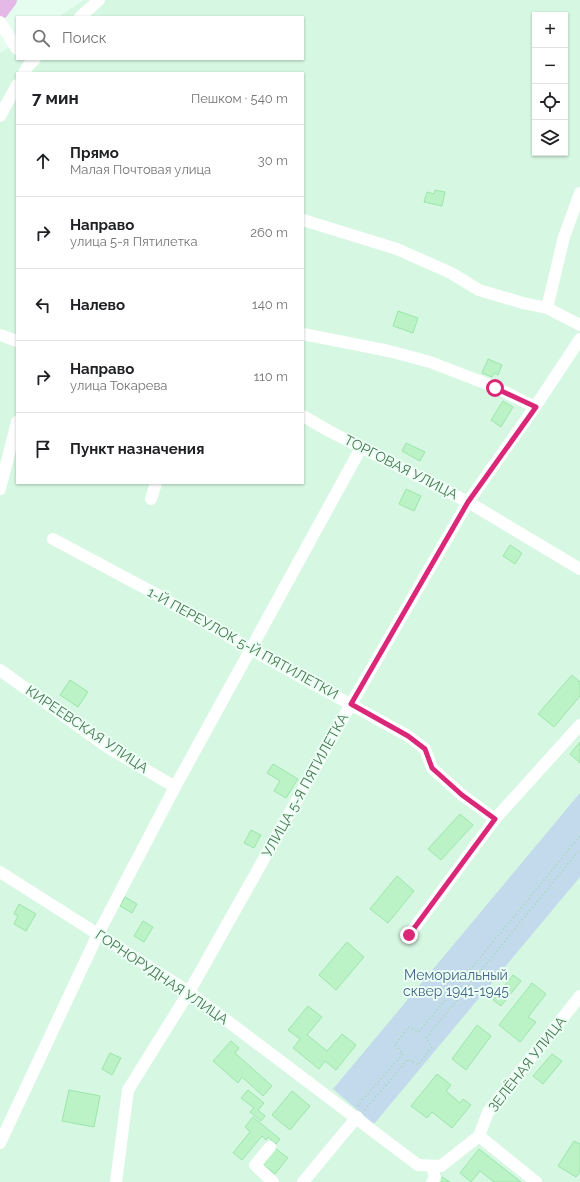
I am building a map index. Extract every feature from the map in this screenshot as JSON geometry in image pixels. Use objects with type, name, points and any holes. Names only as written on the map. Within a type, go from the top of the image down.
[{"type":"street","points":[[81,16],[99,0]]},
{"type":"street","points":[[0,22],[16,47]]},
{"type":"street","points":[[0,116],[16,87]]},
{"type":"street","points":[[547,308],[564,237],[580,193]]},
{"type":"street","points":[[304,220],[397,248],[451,273],[479,290],[547,308],[580,325]]},
{"type":"street","points":[[304,334],[382,349],[430,362],[495,388],[536,407]]},
{"type":"street","points":[[0,335],[16,341]]},
{"type":"street","name":"УЛИЦА 5-Я ПЯТИЛЕТКА","points":[[116,1182],[128,1090],[189,992],[351,704],[468,502],[536,407],[580,339]]},
{"type":"street","name":"ТОРГОВАЯ УЛИЦА","points":[[304,417],[361,448],[468,502],[580,570]]},
{"type":"street","points":[[0,489],[16,426]]},
{"type":"street","points":[[0,1143],[98,934],[175,787],[252,650],[361,448]]},
{"type":"street","points":[[151,499],[156,484]]},
{"type":"street","name":"1-Й ПЕРЕУЛОК 5-Й ПЯТИЛЕТКИ","points":[[54,539],[154,593],[252,650],[408,736],[425,749],[432,768],[462,795],[495,819]]},
{"type":"street","name":"КИРЕЕВСКАЯ УЛИЦА","points":[[0,670],[109,748],[175,787]]},
{"type":"street","points":[[409,935],[495,819],[580,725]]},
{"type":"street","name":"ГОРНОРУДНАЯ УЛИЦА","points":[[0,872],[189,992],[360,1111],[418,1165],[432,1166]]},
{"type":"street","name":"ЗЕЛЁНАЯ УЛИЦА","points":[[480,1136],[488,1112],[580,996]]},
{"type":"street","points":[[303,1182],[360,1111]]},
{"type":"street","points":[[432,1182],[435,1178],[432,1166],[441,1166],[480,1136],[536,1182]]},
{"type":"street","points":[[270,1147],[255,1165],[273,1182]]},
{"type":"path","points":[[580,836],[419,1032],[408,1027],[395,1045],[403,1054],[358,1105],[360,1111],[408,1059],[418,1065],[432,1047],[426,1038],[580,850]]},
{"type":"shaded area","points":[[84,0],[580,0],[580,1182],[0,1182],[0,53],[16,44],[16,60],[304,60],[304,16],[60,16]]},
{"type":"green space","name":"Мемориальный сквер 1941-1945","points":[[580,793],[580,877],[374,1124],[333,1089]]},
{"type":"building","points":[[435,190],[445,192],[442,206],[424,202],[427,192],[434,194]]},
{"type":"building","points":[[398,311],[418,318],[413,333],[393,326]]},
{"type":"building","points":[[488,359],[502,365],[498,375],[494,373],[492,377],[482,373]]},
{"type":"building","points":[[503,401],[513,407],[501,427],[491,420]]},
{"type":"building","points":[[406,443],[425,452],[420,461],[402,451]]},
{"type":"building","points":[[406,489],[421,496],[414,511],[399,504]]},
{"type":"building","points":[[510,545],[522,553],[515,564],[503,556]]},
{"type":"building","points":[[572,675],[580,682],[580,696],[554,727],[538,714]]},
{"type":"building","points":[[70,680],[88,692],[78,707],[60,695]]},
{"type":"building","points":[[580,742],[580,763],[570,754]]},
{"type":"building","points":[[273,764],[298,779],[286,798],[274,791],[280,781],[267,773]]},
{"type":"building","points":[[460,814],[473,825],[441,860],[428,849]]},
{"type":"building","points":[[251,830],[261,835],[254,848],[244,843]]},
{"type":"building","points":[[397,876],[414,891],[388,923],[370,909]]},
{"type":"building","points":[[125,897],[137,904],[132,913],[120,906]]},
{"type":"building","points":[[19,904],[36,914],[26,931],[14,924],[18,916],[14,914]]},
{"type":"building","points":[[143,921],[153,927],[144,942],[134,936]]},
{"type":"building","points":[[347,942],[364,957],[336,990],[319,975]]},
{"type":"building","points":[[513,975],[521,981],[501,1006],[493,1000]]},
{"type":"building","points":[[532,983],[546,994],[528,1017],[536,1022],[520,1042],[499,1025]]},
{"type":"building","points":[[308,1006],[322,1017],[307,1035],[327,1051],[342,1034],[356,1045],[336,1070],[325,1061],[319,1069],[293,1048],[300,1039],[288,1030]]},
{"type":"building","points":[[477,1025],[491,1036],[466,1070],[452,1059]]},
{"type":"building","points":[[231,1041],[239,1048],[235,1053],[272,1086],[263,1096],[242,1077],[238,1083],[213,1061]]},
{"type":"building","points":[[110,1053],[121,1058],[112,1075],[102,1069]]},
{"type":"building","points":[[552,1054],[562,1061],[543,1084],[533,1076]]},
{"type":"building","points":[[437,1074],[451,1085],[446,1091],[460,1103],[463,1099],[471,1105],[452,1128],[432,1112],[427,1118],[411,1106]]},
{"type":"building","points":[[69,1090],[100,1096],[94,1127],[62,1121]]},
{"type":"building","points":[[248,1090],[264,1103],[258,1110],[265,1116],[261,1121],[250,1112],[254,1108],[241,1098]]},
{"type":"building","points":[[292,1091],[310,1106],[290,1130],[272,1115]]},
{"type":"building","points":[[253,1117],[280,1139],[276,1144],[268,1137],[266,1140],[262,1136],[242,1160],[233,1153],[250,1132],[245,1127]]},
{"type":"building","points":[[574,1141],[580,1144],[580,1172],[576,1177],[558,1166]]},
{"type":"building","points":[[275,1148],[288,1158],[275,1174],[262,1164]]},
{"type":"building","points":[[479,1149],[521,1182],[494,1182],[480,1171],[471,1182],[460,1173]]},
{"type":"building","points":[[442,1177],[450,1182],[438,1182]]},
{"type":"waterway","points":[[0,12],[9,0]]},
{"type":"route","points":[[409,935],[495,819],[462,795],[432,768],[425,749],[408,736],[351,704],[468,502],[536,407],[495,388]]}]
